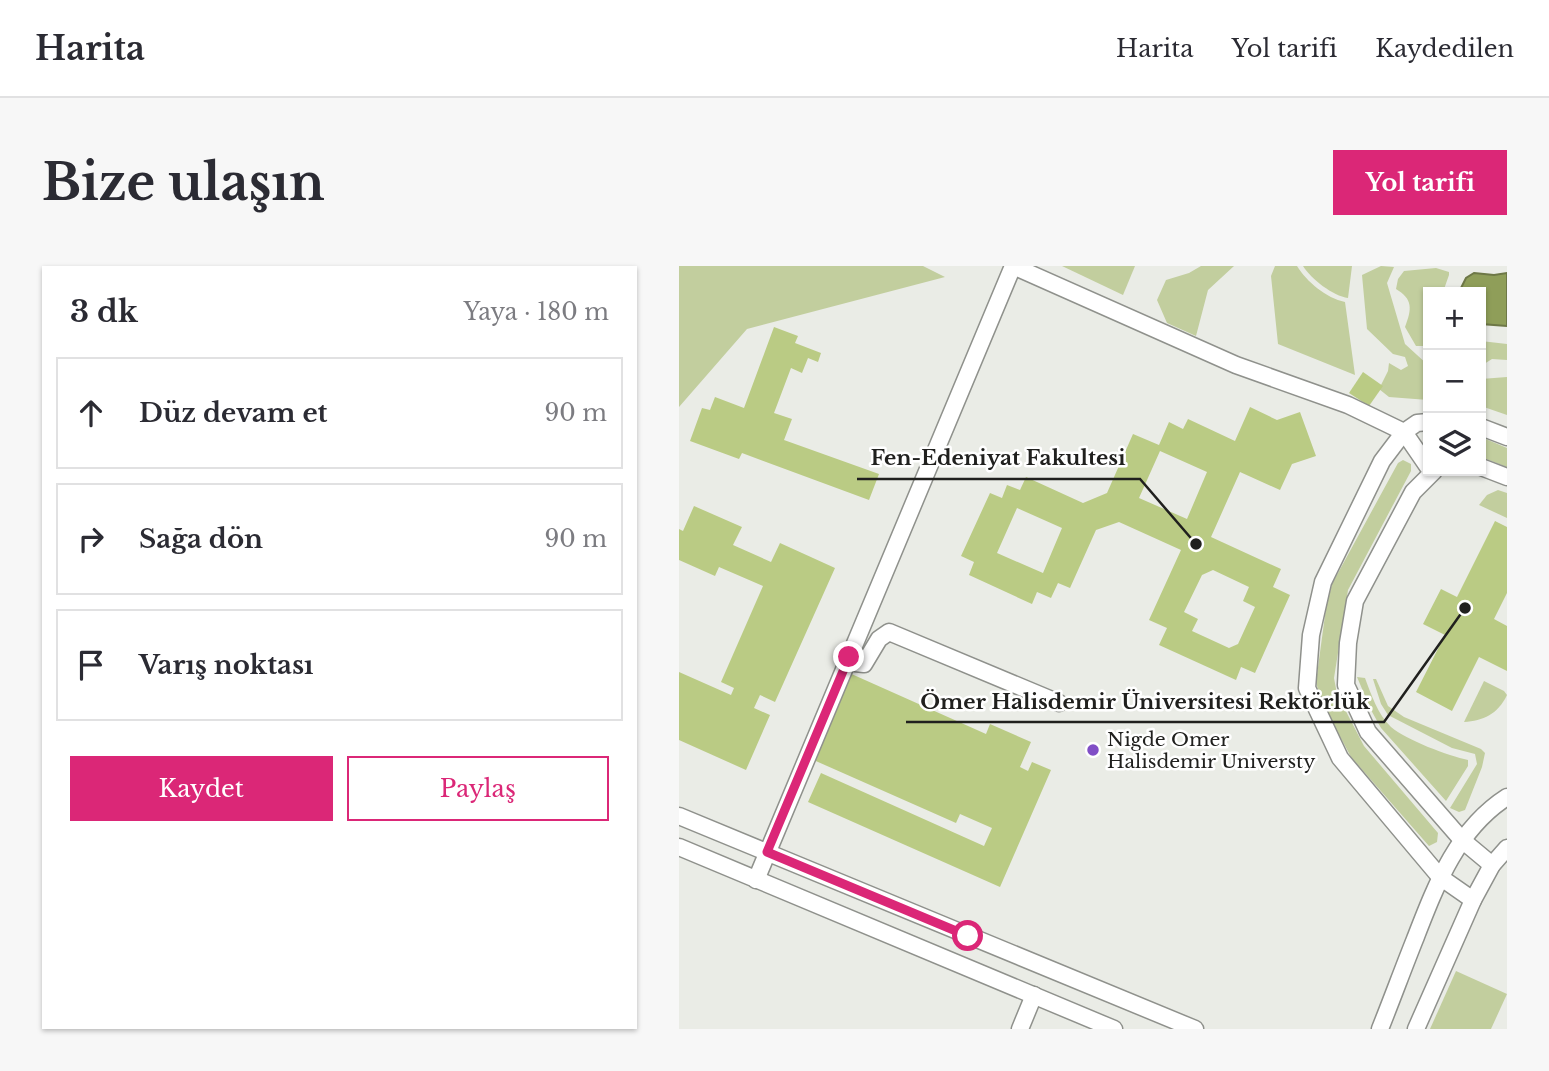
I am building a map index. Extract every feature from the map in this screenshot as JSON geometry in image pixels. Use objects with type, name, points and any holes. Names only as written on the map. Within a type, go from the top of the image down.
[{"type":"street","points":[[756,880],[1013,266],[1224,360],[1348,405],[1404,432],[1423,458]]},
{"type":"street","points":[[1423,422],[1417,423],[1404,432],[1382,461],[1323,582],[1311,635],[1307,688],[1341,758],[1440,877],[1473,900]]},
{"type":"street","points":[[1486,429],[1507,437]]},
{"type":"street","points":[[1486,469],[1507,477]]},
{"type":"street","points":[[1427,476],[1413,492],[1355,601],[1347,643],[1346,685],[1368,732],[1462,840],[1492,865]]},
{"type":"street","points":[[849,657],[855,663],[864,664],[879,639],[889,632],[1059,703]]},
{"type":"street","points":[[1380,1029],[1440,877],[1462,840],[1496,803],[1507,797]]},
{"type":"street","points":[[679,816],[1195,1029]]},
{"type":"street","points":[[679,847],[1114,1029]]},
{"type":"street","points":[[1416,1029],[1473,900],[1492,865],[1507,848]]},
{"type":"street","points":[[1020,1029],[1034,995]]},
{"type":"shaded area","points":[[679,266],[923,266],[945,277],[747,329],[679,407]]},
{"type":"shaded area","points":[[1062,266],[1135,266],[1123,295]]},
{"type":"shaded area","points":[[1201,266],[1234,266],[1208,290],[1196,336],[1167,323],[1157,300],[1166,280]]},
{"type":"shaded area","points":[[1275,266],[1297,266],[1318,288],[1345,302],[1355,375],[1278,344],[1271,276]]},
{"type":"shaded area","points":[[1303,266],[1352,266],[1348,298],[1323,286]]},
{"type":"shaded area","points":[[1381,266],[1394,267],[1387,283],[1405,344],[1423,360],[1423,400],[1389,397],[1379,389],[1389,363],[1401,370],[1408,366],[1405,357],[1393,354],[1367,329],[1362,275]]},
{"type":"shaded area","points":[[1436,268],[1449,272],[1445,287],[1423,287],[1423,346],[1416,346],[1405,327],[1409,305],[1406,297],[1396,289],[1398,279],[1404,271]]},
{"type":"shaded area","points":[[1474,273],[1507,273],[1507,326],[1486,324],[1486,287],[1462,287],[1466,278]]},
{"type":"shaded area","points":[[1486,342],[1507,344],[1507,360],[1492,359],[1486,363]]},
{"type":"shaded area","points":[[1507,377],[1507,415],[1486,408],[1486,379]]},
{"type":"shaded area","points":[[1486,439],[1507,448],[1507,467],[1486,459]]},
{"type":"shaded area","points":[[1403,460],[1411,464],[1411,471],[1348,590],[1334,678],[1337,694],[1364,746],[1438,833],[1437,842],[1429,846],[1351,757],[1321,701],[1316,682],[1332,584],[1398,463]]},
{"type":"shaded area","points":[[1498,490],[1507,493],[1507,518],[1479,505],[1487,495]]},
{"type":"shaded area","points":[[1357,677],[1365,678],[1372,697],[1391,727],[1428,747],[1468,760],[1468,766],[1446,801],[1381,728]]},
{"type":"shaded area","points":[[1373,679],[1376,679],[1388,706],[1404,717],[1485,753],[1465,810],[1459,812],[1450,808],[1477,764],[1475,754],[1452,748],[1388,715],[1381,704]]},
{"type":"shaded area","points":[[1484,681],[1507,695],[1489,715],[1464,722]]},
{"type":"shaded area","points":[[1456,971],[1507,994],[1491,1029],[1430,1029]]},
{"type":"building","points":[[774,327],[798,336],[795,343],[821,353],[818,362],[808,358],[802,373],[791,368],[774,413],[792,419],[784,440],[879,474],[869,500],[742,453],[739,459],[690,441],[702,408],[710,410],[715,397],[744,408]]},
{"type":"building","points":[[1363,372],[1383,386],[1369,406],[1349,393]]},
{"type":"building","points":[[1250,407],[1277,420],[1300,412],[1316,456],[1292,464],[1280,490],[1240,472],[1211,537],[1281,569],[1273,587],[1290,595],[1255,673],[1241,667],[1236,680],[1159,645],[1167,628],[1149,620],[1181,550],[1119,522],[1096,530],[1070,588],[1058,583],[1051,598],[1037,592],[1032,604],[969,575],[974,562],[961,556],[990,493],[1002,498],[1007,485],[1020,490],[1026,477],[1083,503],[1107,493],[1133,434],[1159,445],[1169,422],[1183,429],[1188,419],[1235,441]],"holes":[[[1160,451],[1207,472],[1187,519],[1139,498]],[[1017,508],[1062,528],[1043,573],[997,553]],[[1213,570],[1249,587],[1243,601],[1255,607],[1238,644],[1229,648],[1192,631],[1198,619],[1184,612],[1202,575]]]},
{"type":"building","points":[[694,506],[742,527],[733,545],[771,562],[780,543],[835,568],[775,702],[760,695],[754,708],[770,715],[746,770],[679,740],[679,672],[731,695],[734,688],[721,682],[763,586],[719,567],[715,576],[679,560],[679,529],[683,531]]},
{"type":"building","points":[[1495,521],[1507,527],[1507,593],[1494,619],[1507,626],[1507,671],[1479,657],[1452,711],[1416,692],[1445,635],[1423,624],[1441,589],[1457,597]]},
{"type":"building","points":[[847,672],[986,734],[990,724],[1031,742],[1020,767],[1028,771],[1032,762],[1051,770],[1000,887],[808,802],[821,773],[984,846],[992,828],[960,814],[956,823],[809,758]]},
{"type":"place","name":"Fen-Edeniyat Fakultesi","points":[[1196,544]]},
{"type":"place","name":"Ömer Halisdemir Üniversitesi Rektörlük","points":[[1465,608]]},
{"type":"place","name":"Nigde Omer Halisdemir Universty","points":[[1093,750]]},
{"type":"route","points":[[849,657],[767,852],[968,936]]}]
